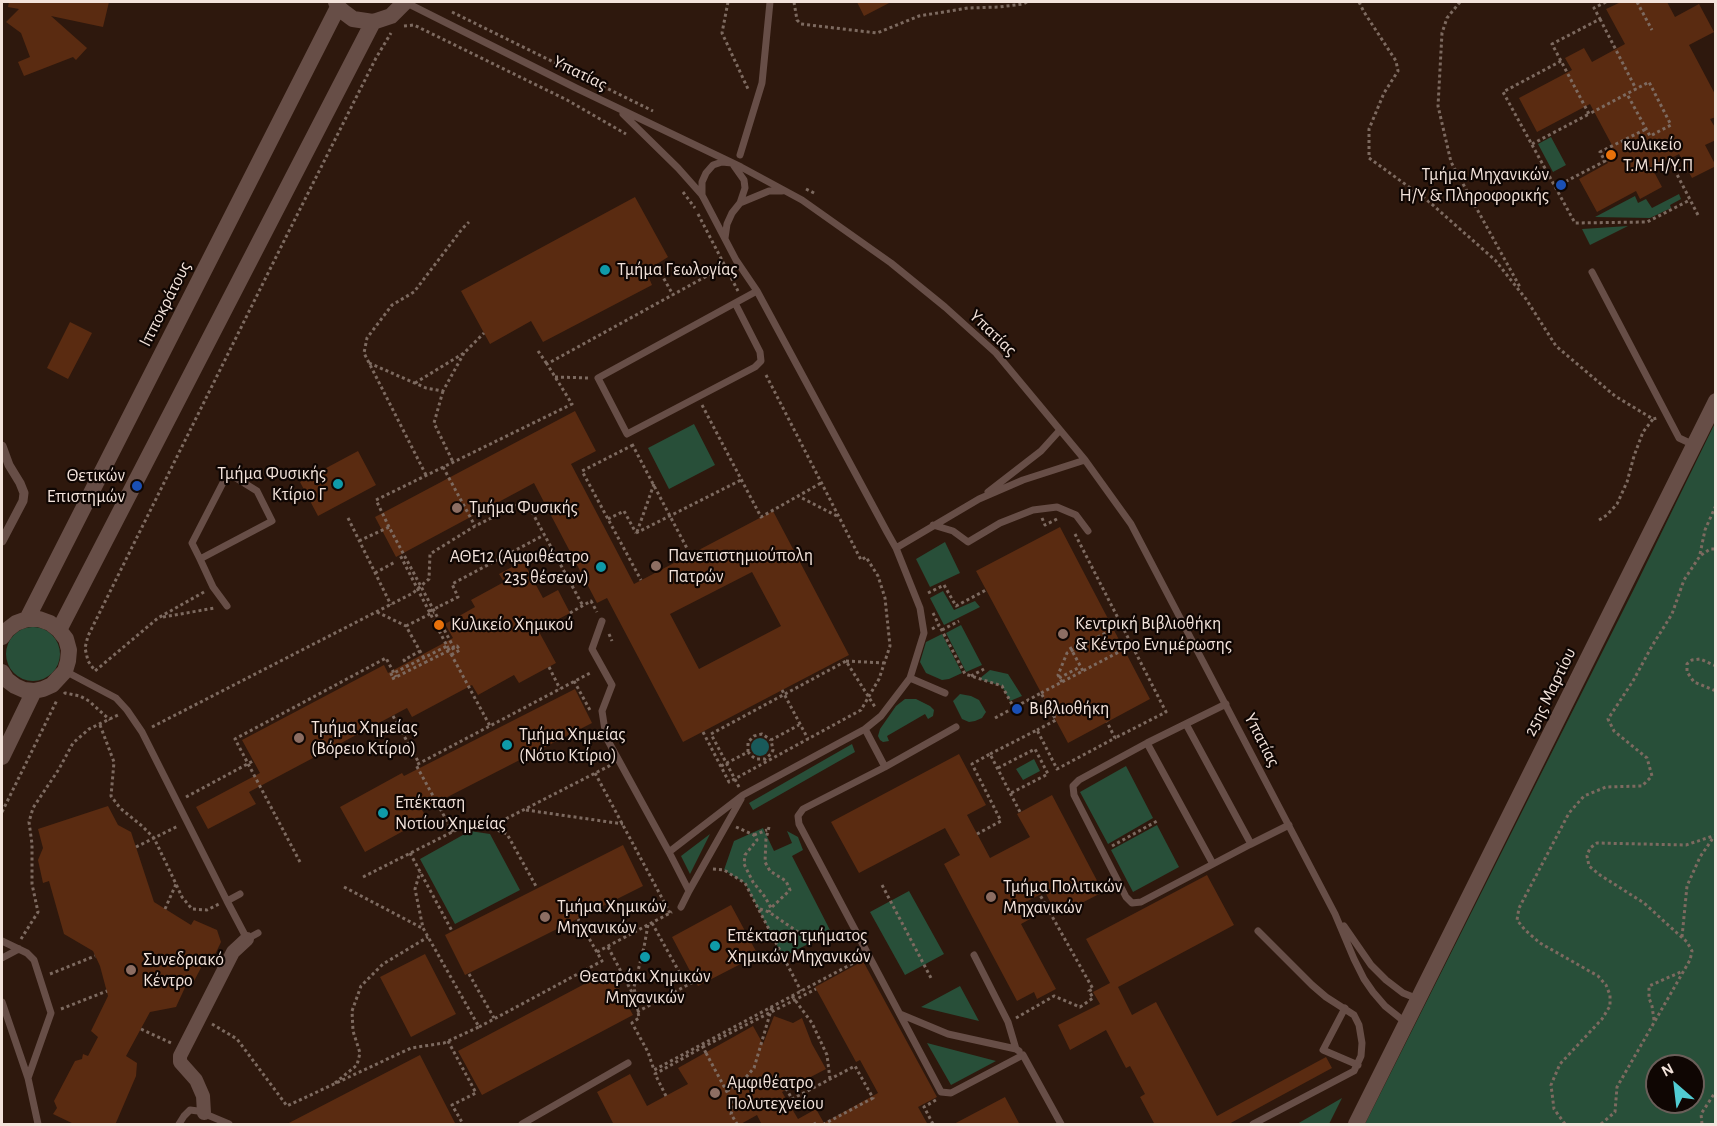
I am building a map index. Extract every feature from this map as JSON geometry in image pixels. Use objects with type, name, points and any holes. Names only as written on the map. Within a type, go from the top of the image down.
[{"type":"street","points":[[337,4],[354,19],[373,22],[392,16],[405,2]]},
{"type":"street","name":"Ιπποκράτους","points":[[27,619],[337,4]]},
{"type":"street","points":[[60,630],[373,22]]},
{"type":"street","name":"25ης Μαρτίου","points":[[1356,1125],[1716,401]]},
{"type":"street","points":[[2,446],[24,493],[23,501],[2,541]]},
{"type":"street","points":[[2,636],[16,623],[27,619],[39,619],[60,630],[69,650],[65,671],[52,685],[44,689],[24,690],[7,680],[2,672]]},
{"type":"street","points":[[2,757],[34,691]]},
{"type":"street","points":[[204,1113],[203,1096],[196,1080],[180,1062],[180,1056],[233,952],[252,936]]},
{"type":"lane","name":"Υπατίας","points":[[405,2],[616,108],[732,163],[802,200],[891,263],[996,353],[1085,460],[1131,524],[1289,825],[1368,986],[1385,1006],[1407,1024]]},
{"type":"lane","points":[[740,155],[762,83],[770,2]]},
{"type":"lane","points":[[616,108],[678,168],[702,195],[736,260],[757,291],[896,548],[920,608],[924,633],[910,678],[880,716],[865,729],[743,795],[669,852]]},
{"type":"lane","points":[[702,195],[702,182],[713,165],[722,162],[732,163],[744,180],[745,188],[740,203],[727,224],[725,238]]},
{"type":"lane","points":[[740,203],[769,191],[785,191]]},
{"type":"lane","points":[[1592,272],[1679,438],[1694,445]]},
{"type":"lane","points":[[735,303],[760,352],[761,361],[755,368],[627,434],[598,378],[735,303],[743,299],[757,291]]},
{"type":"lane","points":[[979,499],[1041,451],[1060,430]]},
{"type":"lane","points":[[896,548],[979,499],[1023,480],[1085,460]]},
{"type":"lane","points":[[200,559],[272,521],[257,491],[228,473],[192,543],[213,587],[227,606]]},
{"type":"lane","points":[[933,525],[952,531],[968,542],[1000,523],[1033,510],[1058,507],[1076,515],[1088,531]]},
{"type":"lane","points":[[602,621],[592,649],[612,684],[602,711],[606,737],[689,891]]},
{"type":"lane","points":[[65,671],[116,698],[127,710],[142,732],[227,901],[252,936]]},
{"type":"lane","points":[[910,678],[945,693]]},
{"type":"lane","points":[[1226,704],[1147,743],[1079,780],[1073,786],[1074,795],[1102,851],[1126,897],[1132,903],[1141,902],[1289,825]]},
{"type":"lane","points":[[1186,724],[1251,844]]},
{"type":"lane","points":[[956,727],[803,809],[798,816],[799,824],[941,1092],[951,1093],[1023,1054]]},
{"type":"lane","points":[[865,729],[885,767]]},
{"type":"lane","points":[[1147,743],[1213,864]]},
{"type":"lane","points":[[681,907],[743,795]]},
{"type":"lane","points":[[227,901],[240,894]]},
{"type":"lane","name":"Υπατίας","points":[[1335,915],[1366,958],[1386,980],[1403,993],[1419,999]]},
{"type":"lane","points":[[1253,1125],[1354,1071],[1361,1056],[1362,1043],[1359,1025],[1354,1015],[1312,985],[1258,932]]},
{"type":"lane","points":[[2,941],[27,953],[34,960],[51,1013],[27,1078]]},
{"type":"lane","points":[[2,958],[17,949]]},
{"type":"lane","points":[[974,956],[1008,1022],[1016,1048]]},
{"type":"lane","points":[[2,1002],[27,1078],[39,1125]]},
{"type":"lane","points":[[1346,1008],[1323,1050],[1358,1065]]},
{"type":"lane","points":[[900,1014],[948,1034],[1016,1048],[1023,1054],[1061,1125]]},
{"type":"lane","points":[[522,1125],[628,1063]]},
{"type":"lane","points":[[179,1125],[183,1116],[190,1110],[204,1113],[229,1125]]},
{"type":"path","points":[[729,2],[722,33],[751,94]]},
{"type":"path","points":[[794,2],[797,20],[801,24],[877,33],[919,16],[1027,2]]},
{"type":"path","points":[[1359,2],[1396,61],[1398,71],[1383,93],[1369,129],[1369,158],[1426,200],[1495,260],[1526,299]]},
{"type":"path","points":[[1460,2],[1447,18],[1442,33],[1438,106],[1451,162],[1526,299],[1556,346],[1615,396],[1653,418],[1667,416]]},
{"type":"path","points":[[1606,2],[1594,8],[1636,89]]},
{"type":"path","points":[[1636,2],[1652,30]]},
{"type":"path","points":[[444,8],[657,113]]},
{"type":"path","points":[[1589,114],[1552,44],[1600,19]]},
{"type":"path","points":[[400,27],[414,25],[567,100],[628,135]]},
{"type":"path","points":[[213,587],[158,618],[95,671],[88,661],[85,648],[88,636],[376,58],[394,30]]},
{"type":"path","points":[[1561,61],[1503,92],[1575,223],[1647,222],[1690,200]]},
{"type":"path","points":[[1532,144],[1648,82],[1671,125],[1650,136],[1627,94]]},
{"type":"path","points":[[1556,187],[1605,161],[1600,152],[1646,129]]},
{"type":"path","points":[[1669,159],[1699,217]]},
{"type":"path","points":[[680,188],[694,207],[743,299]]},
{"type":"path","points":[[426,475],[364,353],[367,338],[392,305],[414,292],[469,222]]},
{"type":"path","points":[[547,364],[736,260]]},
{"type":"path","points":[[658,268],[673,296]]},
{"type":"path","points":[[415,383],[464,353],[484,333]]},
{"type":"path","points":[[490,726],[451,654],[421,586],[376,500],[572,404],[538,351]]},
{"type":"path","points":[[453,462],[434,423],[443,391],[464,353]]},
{"type":"path","points":[[368,362],[426,388],[443,391]]},
{"type":"path","points":[[703,732],[729,782],[861,710],[879,679],[890,646],[885,598],[878,576],[866,557],[861,560],[766,375]]},
{"type":"path","points":[[555,377],[598,378]]},
{"type":"path","points":[[698,397],[761,517],[821,483]]},
{"type":"path","points":[[1599,520],[1617,504],[1627,482],[1643,432],[1653,418]]},
{"type":"path","points":[[627,434],[690,554]]},
{"type":"path","points":[[633,445],[582,471],[641,580]]},
{"type":"path","points":[[443,467],[475,526]]},
{"type":"path","points":[[636,533],[741,480]]},
{"type":"path","points":[[636,533],[654,484]]},
{"type":"path","points":[[798,496],[839,517]]},
{"type":"path","points":[[142,732],[413,593],[429,579],[430,554],[475,526],[526,501],[583,606]]},
{"type":"path","points":[[1700,556],[1705,530],[1716,505]]},
{"type":"path","points":[[607,519],[624,511],[636,533]]},
{"type":"path","points":[[348,518],[391,605]]},
{"type":"path","points":[[359,541],[389,527]]},
{"type":"path","points":[[1036,730],[1057,769],[1134,731],[1166,712],[1072,527]]},
{"type":"path","points":[[406,626],[458,597],[452,584],[544,535]]},
{"type":"path","points":[[1565,1125],[1554,1109],[1551,1085],[1560,1064],[1602,1019],[1610,1006],[1610,995],[1606,985],[1598,976],[1540,944],[1525,930],[1517,920],[1518,908],[1569,813],[1584,796],[1606,787],[1642,786],[1652,776],[1647,758],[1614,732],[1608,719],[1634,681],[1672,614],[1684,580],[1700,556],[1710,549],[1716,549]]},
{"type":"path","points":[[400,555],[454,648]]},
{"type":"path","points":[[375,573],[395,562]]},
{"type":"path","points":[[928,593],[944,585],[956,606],[986,590]]},
{"type":"path","points":[[158,618],[227,606]]},
{"type":"path","points":[[377,612],[406,626],[426,662]]},
{"type":"path","points":[[933,613],[965,674],[1002,686],[1014,708]]},
{"type":"path","points":[[942,630],[959,621]]},
{"type":"path","points":[[1060,680],[1058,675],[1071,649],[1121,624]]},
{"type":"path","points":[[924,633],[939,625]]},
{"type":"path","points":[[1060,680],[1083,671],[1132,645]]},
{"type":"path","points":[[393,677],[408,666],[447,646]]},
{"type":"path","points":[[393,677],[458,646],[460,650],[451,654]]},
{"type":"path","points":[[1071,649],[1083,671]]},
{"type":"path","points":[[408,666],[404,660],[420,651]]},
{"type":"path","points":[[300,862],[235,740],[386,658],[393,677]]},
{"type":"path","points":[[1716,666],[1700,659],[1692,660],[1687,664],[1687,672],[1694,682],[1716,691]]},
{"type":"path","points":[[743,795],[711,734],[846,662],[884,663]]},
{"type":"path","points":[[846,662],[880,716]]},
{"type":"path","points":[[549,667],[560,689]]},
{"type":"path","points":[[453,832],[416,765],[602,667]]},
{"type":"path","points":[[995,718],[1041,693],[1080,667]]},
{"type":"path","points":[[971,676],[984,669]]},
{"type":"path","points":[[574,681],[593,716]]},
{"type":"path","points":[[782,690],[807,739]]},
{"type":"path","points":[[2,812],[56,701],[65,693],[80,696],[89,701],[110,720]]},
{"type":"path","points":[[977,834],[1001,820],[972,764],[1056,720],[1041,693]]},
{"type":"path","points":[[17,949],[38,912],[32,884],[32,844],[29,822],[33,808],[73,743],[84,733],[127,710]]},
{"type":"path","points":[[393,716],[419,763]]},
{"type":"path","points":[[1107,722],[1116,738]]},
{"type":"path","points":[[100,725],[114,762],[111,796],[120,808],[154,838],[176,884],[192,909],[207,910],[227,901]]},
{"type":"path","points":[[771,740],[799,725]]},
{"type":"path","points":[[762,734],[771,740],[773,750],[765,759],[757,759],[748,752],[748,742],[754,735],[762,734]]},
{"type":"path","points":[[998,768],[1035,749],[1048,774],[1011,793]]},
{"type":"path","points":[[721,766],[748,752]]},
{"type":"path","points":[[990,754],[1020,812]]},
{"type":"path","points":[[177,802],[253,761]]},
{"type":"path","points":[[490,827],[619,761]]},
{"type":"path","points":[[595,773],[670,913]]},
{"type":"path","points":[[525,810],[622,824]]},
{"type":"path","points":[[363,877],[474,821],[507,834],[537,888]]},
{"type":"path","points":[[1102,851],[1157,821]]},
{"type":"path","points":[[136,847],[186,822]]},
{"type":"path","points":[[727,823],[754,835],[757,840],[745,855],[744,864],[770,910],[798,932],[825,942]]},
{"type":"path","points":[[754,835],[768,828],[765,839],[765,862],[770,871],[786,881],[790,890],[770,910]]},
{"type":"path","points":[[1682,937],[1687,885],[1700,857],[1715,836]]},
{"type":"path","points":[[1600,1125],[1615,1112],[1617,1087],[1690,960],[1692,951],[1682,937],[1644,903],[1589,866],[1587,856],[1590,848],[1597,843],[1686,845],[1715,836]]},
{"type":"path","points":[[410,853],[452,931]]},
{"type":"path","points":[[702,868],[723,870],[745,883],[801,991]]},
{"type":"path","points":[[420,872],[414,889],[423,928],[479,1027]]},
{"type":"path","points":[[165,909],[176,884]]},
{"type":"path","points":[[882,885],[931,978]]},
{"type":"path","points":[[344,887],[423,928]]},
{"type":"path","points":[[1008,1022],[1054,996],[1080,1007],[1093,998],[1089,991],[1093,989],[1040,895]]},
{"type":"path","points":[[597,952],[681,907]]},
{"type":"path","points":[[758,908],[770,910]]},
{"type":"path","points":[[199,1018],[237,1039],[287,1106],[411,1048],[448,1041],[479,1027],[602,961],[578,919]]},
{"type":"path","points":[[652,922],[687,986]]},
{"type":"path","points":[[648,925],[634,987],[639,1018],[632,1023],[648,1052],[654,1070],[868,956]]},
{"type":"path","points":[[331,1086],[357,1065],[360,1053],[353,1030],[352,1011],[362,986],[383,964],[428,937]]},
{"type":"path","points":[[608,947],[635,1000]]},
{"type":"path","points":[[39,978],[95,956]]},
{"type":"path","points":[[1654,1021],[1649,986],[1684,970]]},
{"type":"path","points":[[469,974],[494,1018]]},
{"type":"path","points":[[637,1012],[695,981]]},
{"type":"path","points":[[666,1096],[655,1074],[816,989]]},
{"type":"path","points":[[51,1013],[107,991]]},
{"type":"path","points":[[792,996],[812,1023],[827,1055],[830,1079]]},
{"type":"path","points":[[726,1091],[740,1084],[754,1068],[772,1007]]},
{"type":"path","points":[[141,1029],[184,1049]]},
{"type":"path","points":[[448,1041],[476,1093],[452,1105],[463,1125]]},
{"type":"path","points":[[703,1047],[734,1105],[731,1114],[737,1123]]},
{"type":"path","points":[[783,1083],[792,1099],[855,1066],[873,1098],[824,1125]]},
{"type":"path","points":[[1702,1125],[1701,1114],[1716,1091]]},
{"type":"path","points":[[924,1107],[933,1125]]},
{"type":"green space","points":[[1551,137],[1566,165],[1553,172],[1538,144]]},
{"type":"green space","points":[[1679,194],[1681,199],[1670,205],[1671,208],[1650,218],[1595,217],[1635,196],[1638,203],[1646,199],[1652,208]]},
{"type":"green space","points":[[1628,226],[1590,245],[1582,229]]},
{"type":"green space","points":[[1715,423],[1715,1124],[1365,1124],[1635,587]]},
{"type":"green space","points":[[694,424],[715,465],[669,489],[648,448]]},
{"type":"green space","points":[[945,542],[960,573],[930,587],[916,559]]},
{"type":"green space","points":[[943,591],[954,610],[975,601],[980,607],[944,625],[930,598]]},
{"type":"green space","points":[[961,625],[982,665],[966,672],[946,633]]},
{"type":"green space","points":[[33,627],[43,629],[52,635],[58,644],[60,654],[58,664],[52,673],[43,679],[33,681],[23,679],[14,673],[8,664],[6,654],[8,644],[14,635],[23,629]]},
{"type":"green space","points":[[942,634],[962,673],[942,680],[926,673],[920,662],[926,642]]},
{"type":"green space","points":[[990,670],[1008,674],[1022,696],[1010,701],[1002,686],[979,679]]},
{"type":"green space","points":[[960,694],[979,700],[986,712],[982,718],[969,722],[962,719],[953,701]]},
{"type":"green space","points":[[905,699],[916,699],[930,706],[934,710],[933,716],[928,719],[925,714],[887,736],[889,741],[883,742],[878,736],[880,729],[896,706]]},
{"type":"green space","points":[[852,744],[855,752],[753,810],[749,803]]},
{"type":"green space","points":[[1034,759],[1040,771],[1023,780],[1016,769]]},
{"type":"green space","points":[[1126,766],[1153,818],[1108,844],[1080,792]]},
{"type":"green space","points":[[1157,825],[1179,867],[1133,892],[1111,850]]},
{"type":"green space","points":[[763,828],[774,851],[792,843],[787,831],[798,837],[803,850],[792,856],[831,932],[783,957],[745,883],[724,870],[734,841]]},
{"type":"green space","points":[[470,831],[490,834],[520,890],[455,924],[420,859]]},
{"type":"green space","points":[[710,834],[690,874],[681,856]]},
{"type":"green space","points":[[909,891],[944,954],[905,975],[870,912]]},
{"type":"green space","points":[[960,986],[979,1021],[921,1007]]},
{"type":"green space","points":[[927,1043],[996,1061],[951,1085]]},
{"type":"green space","points":[[1342,1098],[1329,1124],[1297,1124]]},
{"type":"water","points":[[760,738],[766,741],[769,747],[766,753],[760,756],[754,753],[751,747],[754,741]]},
{"type":"building","points":[[9,2],[109,2],[103,27],[51,16],[87,48],[76,60],[73,57],[24,76],[18,62],[30,57],[21,33],[6,22],[19,9],[8,7]]},
{"type":"building","points":[[857,2],[891,2],[864,16]]},
{"type":"building","points":[[1621,2],[1667,2],[1675,17],[1699,4],[1714,32],[1689,45],[1716,96],[1716,117],[1710,119],[1716,129],[1716,140],[1705,145],[1716,166],[1692,178],[1679,154],[1652,168],[1662,187],[1640,199],[1636,191],[1597,212],[1579,179],[1608,163],[1603,153],[1613,147],[1590,104],[1537,132],[1519,98],[1572,70],[1565,58],[1584,48],[1592,62],[1625,44],[1606,9]]},
{"type":"building","name":"Τμήμα Γεωλογίας","points":[[635,197],[668,257],[646,271],[652,285],[543,342],[531,321],[490,344],[461,291]]},
{"type":"building","points":[[70,322],[92,333],[68,379],[47,368]]},
{"type":"building","points":[[575,411],[596,451],[571,464],[634,584],[773,511],[849,655],[683,742],[607,598],[597,603],[534,483],[396,557],[375,517]],"holes":[[[752,572],[781,626],[699,669],[670,614]]]},
{"type":"building","name":"Τμήμα Φυσικής Κτίριο Γ","points":[[358,451],[376,485],[318,516],[300,482]]},
{"type":"building","name":"Κεντρική Βιβλιοθήκη & Κέντρο Ενημέρωσης","points":[[1060,527],[1150,699],[1068,743],[976,571]]},
{"type":"building","points":[[523,561],[543,598],[558,590],[570,613],[538,630],[556,663],[519,683],[514,675],[478,695],[472,685],[412,717],[407,708],[249,792],[256,804],[208,829],[196,807],[260,773],[242,740],[384,665],[388,673],[453,638],[445,624],[475,607],[471,600],[504,582],[499,574]]},
{"type":"building","name":"Τμήμα Χημείας (Νότιο Κτίριο)","points":[[575,689],[592,723],[422,810],[427,818],[365,852],[340,807],[402,773],[404,776]]},
{"type":"building","points":[[959,754],[986,805],[967,815],[990,858],[1030,837],[1017,814],[1052,795],[1103,892],[1070,909],[1068,904],[1055,911],[1045,892],[1022,904],[1030,919],[1021,924],[1056,989],[1037,999],[1034,992],[1017,1001],[944,864],[960,855],[945,828],[859,873],[831,822]]},
{"type":"building","points":[[108,806],[118,825],[131,832],[154,902],[191,925],[194,920],[217,930],[221,942],[210,965],[204,962],[193,983],[188,981],[176,1007],[150,1012],[126,1056],[137,1063],[136,1076],[115,1125],[76,1125],[53,1114],[57,1108],[54,1101],[75,1061],[82,1059],[83,1054],[88,1056],[98,1037],[91,1031],[108,996],[100,966],[93,951],[64,934],[49,881],[43,883],[38,860],[43,848],[38,829]]},
{"type":"building","points":[[623,845],[643,886],[465,975],[445,935]]},
{"type":"building","points":[[1207,875],[1234,925],[1118,987],[1132,1015],[1156,1002],[1217,1116],[1326,1057],[1332,1068],[1227,1125],[1155,1125],[1140,1097],[1145,1094],[1130,1066],[1126,1068],[1106,1030],[1070,1050],[1058,1025],[1100,1004],[1093,992],[1110,983],[1086,939]]},
{"type":"building","name":"Επέκταση τμήματος Χημικών Μηχανικών","points":[[731,905],[758,955],[698,986],[672,937]]},
{"type":"building","points":[[425,954],[456,1014],[411,1037],[380,977]]},
{"type":"building","points":[[863,961],[937,1097],[918,1107],[928,1125],[762,1125],[757,1115],[739,1125],[614,1125],[597,1092],[630,1074],[647,1106],[688,1084],[678,1068],[753,1026],[763,1044],[774,1016],[793,1023],[802,1018],[812,1044],[826,1069],[782,1092],[798,1119],[816,1109],[824,1123],[878,1093],[860,1060],[856,1062],[815,987]]},
{"type":"building","points":[[609,971],[633,1015],[482,1095],[458,1051]]},
{"type":"building","points":[[420,1055],[456,1125],[285,1125]]},
{"type":"building","points":[[1005,1097],[1020,1125],[952,1125]]},
{"type":"place","name":"κυλικείο Τ.M.Η/Υ.Π","points":[[1611,155]]},
{"type":"place","name":"Τμήμα Μηχανικών Η/Υ & Πληροφορικής","points":[[1561,185]]},
{"type":"place","name":"Τμήμα Γεωλογίας","points":[[605,270]]},
{"type":"place","name":"Τμήμα Φυσικής Κτίριο Γ","points":[[338,484]]},
{"type":"place","name":"Θετικών Επιστημών","points":[[137,486]]},
{"type":"place","name":"Τμήμα Φυσικής","points":[[457,508]]},
{"type":"place","name":"Πανεπιστημιούπολη Πατρών","points":[[656,566]]},
{"type":"place","name":"ΑΘΕ12 (Αμφιθέατρο 235 θέσεων)","points":[[601,567]]},
{"type":"place","name":"Κυλικείο Χημικού","points":[[439,625]]},
{"type":"place","name":"Κεντρική Βιβλιοθήκη & Κέντρο Ενημέρωσης","points":[[1063,634]]},
{"type":"place","name":"Βιβλιοθήκη","points":[[1017,709]]},
{"type":"place","name":"Τμήμα Xημείας (Βόρειο Κτίριο)","points":[[299,738]]},
{"type":"place","name":"Τμήμα Χημείας (Νότιο Κτίριο)","points":[[507,745]]},
{"type":"place","name":"Επέκταση Νοτίου Χημείας","points":[[383,813]]},
{"type":"place","name":"Τμήμα Πολιτικών Μηχανικών","points":[[991,897]]},
{"type":"place","name":"Τμήμα Χημικών Μηχανικών","points":[[545,917]]},
{"type":"place","name":"Επέκταση τμήματος Χημικών Μηχανικών","points":[[715,946]]},
{"type":"place","name":"Θεατράκι Χημικών Μηχανικών","points":[[645,957]]},
{"type":"place","name":"Συνεδριακό Κέντρο","points":[[131,970]]},
{"type":"place","name":"Αμφιθέατρο Πολυτεχνείου","points":[[715,1093]]}]
